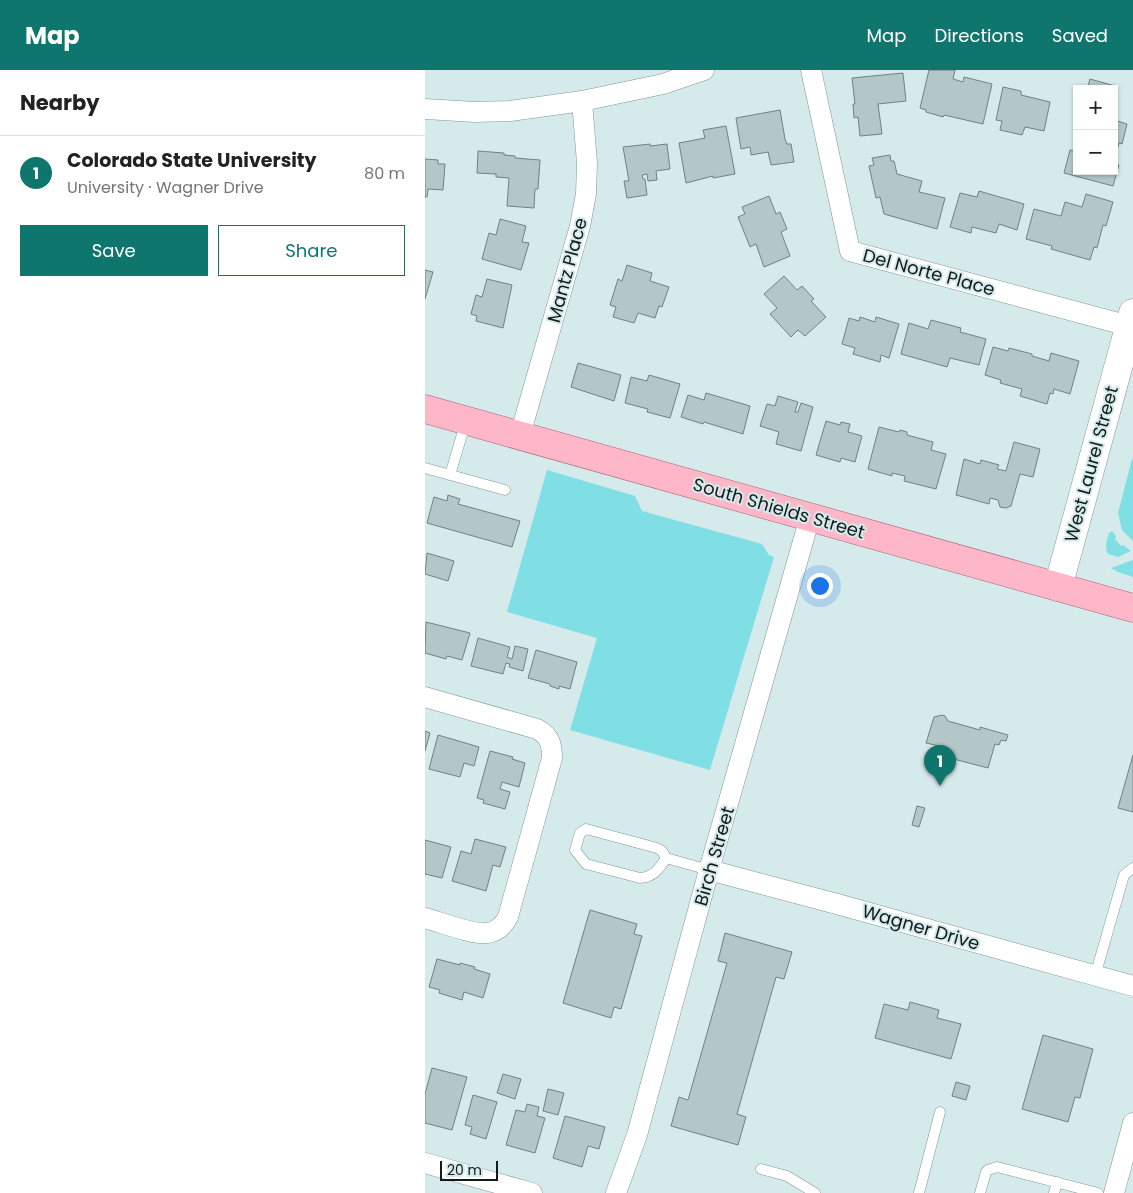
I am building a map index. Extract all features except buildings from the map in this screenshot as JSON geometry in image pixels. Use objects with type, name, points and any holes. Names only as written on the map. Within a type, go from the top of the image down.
[{"type":"main road","name":"West Laurel Street","points":[[1058,587],[1131,320]]},
{"type":"main road","name":"South Shields Street","points":[[425,408],[1133,608]]},
{"type":"street","points":[[425,109],[475,112],[510,111],[582,101],[663,84],[704,70]]},
{"type":"street","name":"Del Norte Place","points":[[811,70],[851,251],[1131,320]]},
{"type":"street","name":"Mantz Place","points":[[521,435],[582,218],[586,194],[587,163],[582,101]]},
{"type":"street","name":"Birch Street","points":[[615,1193],[637,1135],[709,870],[810,517]]},
{"type":"street","points":[[425,698],[537,729],[549,738],[552,744],[552,758],[508,918],[500,928],[488,933],[481,933],[425,918]]},
{"type":"street","name":"Wagner Drive","points":[[709,870],[1133,986]]},
{"type":"street","points":[[1114,1193],[1133,1123]]},
{"type":"street","points":[[425,1163],[532,1193]]},
{"type":"lane","points":[[450,475],[466,420]]},
{"type":"lane","points":[[425,468],[505,490]]},
{"type":"lane","points":[[666,858],[657,872],[649,877],[640,878],[585,864],[575,850],[579,833],[586,829],[657,848],[662,851],[666,858],[709,870]]},
{"type":"lane","points":[[1095,976],[1124,875],[1133,868]]},
{"type":"lane","points":[[919,1193],[941,1112]]},
{"type":"lane","points":[[980,1193],[986,1172],[997,1167],[1098,1193]]},
{"type":"lane","points":[[761,1169],[787,1176],[815,1193]]},
{"type":"lane","points":[[1054,1193],[1057,1182]]},
{"type":"shaded area","points":[[1132,459],[1133,541],[1122,530],[1118,513]]},
{"type":"shaded area","points":[[547,470],[635,496],[642,511],[762,544],[769,555],[774,557],[710,770],[570,730],[597,638],[507,612]]},
{"type":"shaded area","points":[[1112,531],[1116,536],[1115,539],[1121,546],[1123,545],[1131,551],[1118,557],[1108,554],[1106,544],[1109,533]]},
{"type":"shaded area","points":[[1133,560],[1133,577],[1111,568]]},
{"type":"place","name":"Colorado State University","points":[[940,786]]}]
